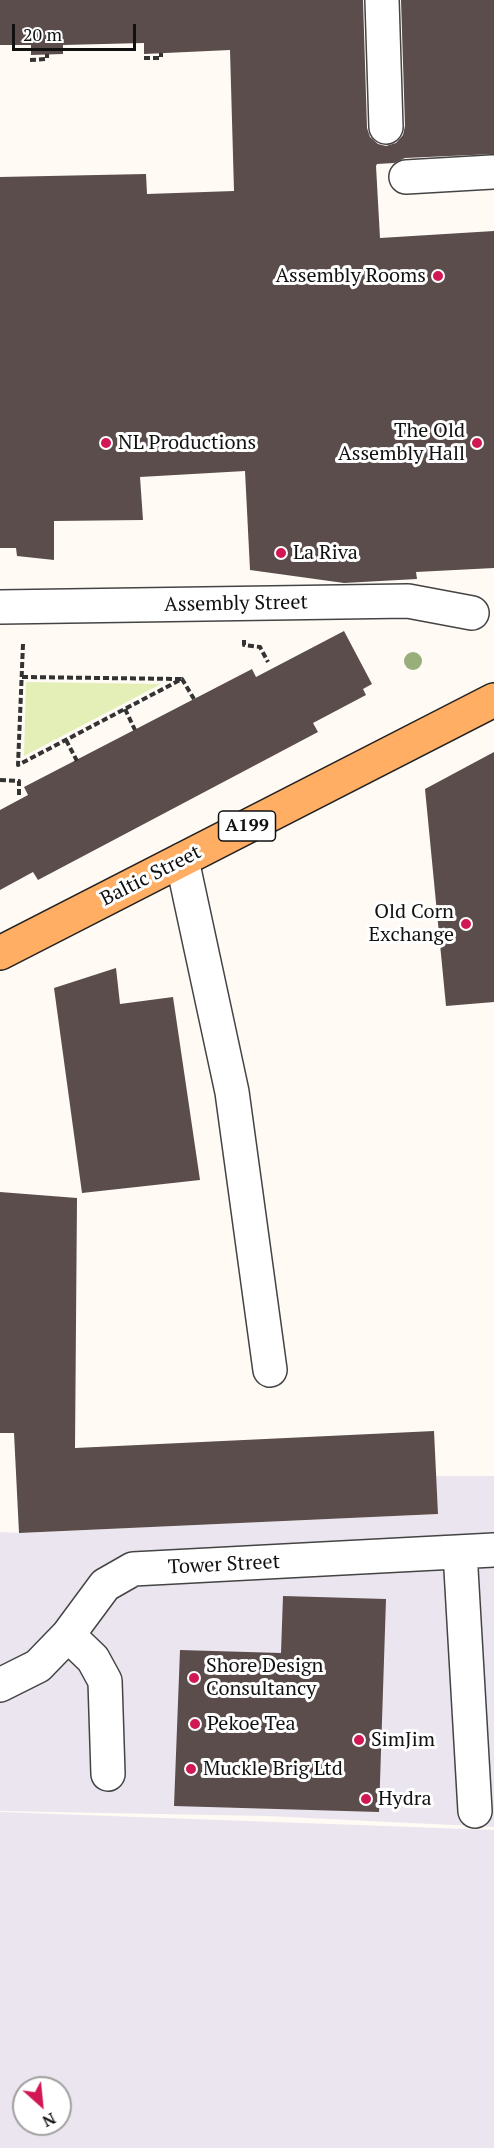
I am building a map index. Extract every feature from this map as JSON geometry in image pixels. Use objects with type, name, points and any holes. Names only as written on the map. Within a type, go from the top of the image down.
[{"type":"main road","name":"Baltic Street","points":[[0,953],[494,700]]},
{"type":"street","points":[[382,0],[386,127]]},
{"type":"street","points":[[406,177],[492,172]]},
{"type":"street","name":"Assembly Street","points":[[12,607],[408,601],[472,613]]},
{"type":"street","points":[[182,860],[232,1092],[270,1370]]},
{"type":"street","name":"Tower Street","points":[[0,1685],[38,1666],[68,1635],[105,1585],[133,1569],[494,1550]]},
{"type":"street","points":[[460,1552],[475,1810]]},
{"type":"street","points":[[68,1635],[93,1659],[105,1681],[108,1774]]},
{"type":"path","points":[[144,58],[161,58],[161,53]]},
{"type":"path","points":[[30,60],[47,59],[47,54]]},
{"type":"path","points":[[12,607],[22,678],[18,765],[182,679]]},
{"type":"path","points":[[22,678],[182,679]]},
{"type":"path","points":[[182,679],[194,699]]},
{"type":"path","points":[[125,709],[135,730]]},
{"type":"path","points":[[66,740],[77,760]]},
{"type":"path","points":[[0,780],[19,781],[19,796]]},
{"type":"shaded area","points":[[436,1476],[494,1476],[494,1827],[267,1816],[0,1811],[0,1532],[438,1514]]},
{"type":"shaded area","points":[[0,1812],[494,1830],[494,2148],[0,2148]]},
{"type":"green space","points":[[27,682],[161,684],[24,756]]},
{"type":"building","points":[[0,0],[363,0],[367,128],[370,137],[378,144],[386,146],[396,143],[403,135],[405,126],[401,0],[494,0],[494,154],[405,158],[394,163],[377,164],[376,166],[380,238],[494,231],[494,568],[416,572],[417,579],[344,583],[250,570],[245,471],[140,477],[143,520],[54,521],[54,560],[17,556],[16,548],[0,548],[0,177],[146,174],[147,194],[234,191],[230,50],[144,54],[144,43],[63,45],[63,54],[31,55],[31,45],[0,45]]},
{"type":"building","points":[[344,631],[372,684],[363,689],[366,695],[313,723],[318,732],[38,880],[33,872],[0,890],[0,810],[28,795],[24,787],[252,669],[256,677]]},
{"type":"building","name":"Old Corn Exchange","points":[[494,752],[494,1002],[446,1006],[425,789]]},
{"type":"building","points":[[116,968],[120,1004],[173,997],[200,1180],[82,1193],[54,988]]},
{"type":"building","points":[[0,1192],[77,1198],[75,1448],[434,1431],[438,1514],[19,1533],[14,1433],[0,1433]]},
{"type":"building","points":[[283,1596],[386,1599],[379,1812],[174,1806],[180,1650],[281,1653]]},
{"type":"place","name":"Assembly Rooms","points":[[438,276]]},
{"type":"place","name":"NL Productions","points":[[106,443]]},
{"type":"place","name":"The Old Assembly Hall","points":[[477,443]]},
{"type":"place","name":"La Riva","points":[[281,553]]},
{"type":"place","name":"Old Corn Exchange","points":[[466,924]]},
{"type":"place","name":"Shore Design Consultancy","points":[[194,1678]]},
{"type":"place","name":"Pekoe Tea","points":[[195,1724]]},
{"type":"place","name":"SimJim","points":[[359,1740]]},
{"type":"place","name":"Muckle Brig Ltd","points":[[191,1769]]},
{"type":"place","name":"Hydra","points":[[366,1799]]}]
